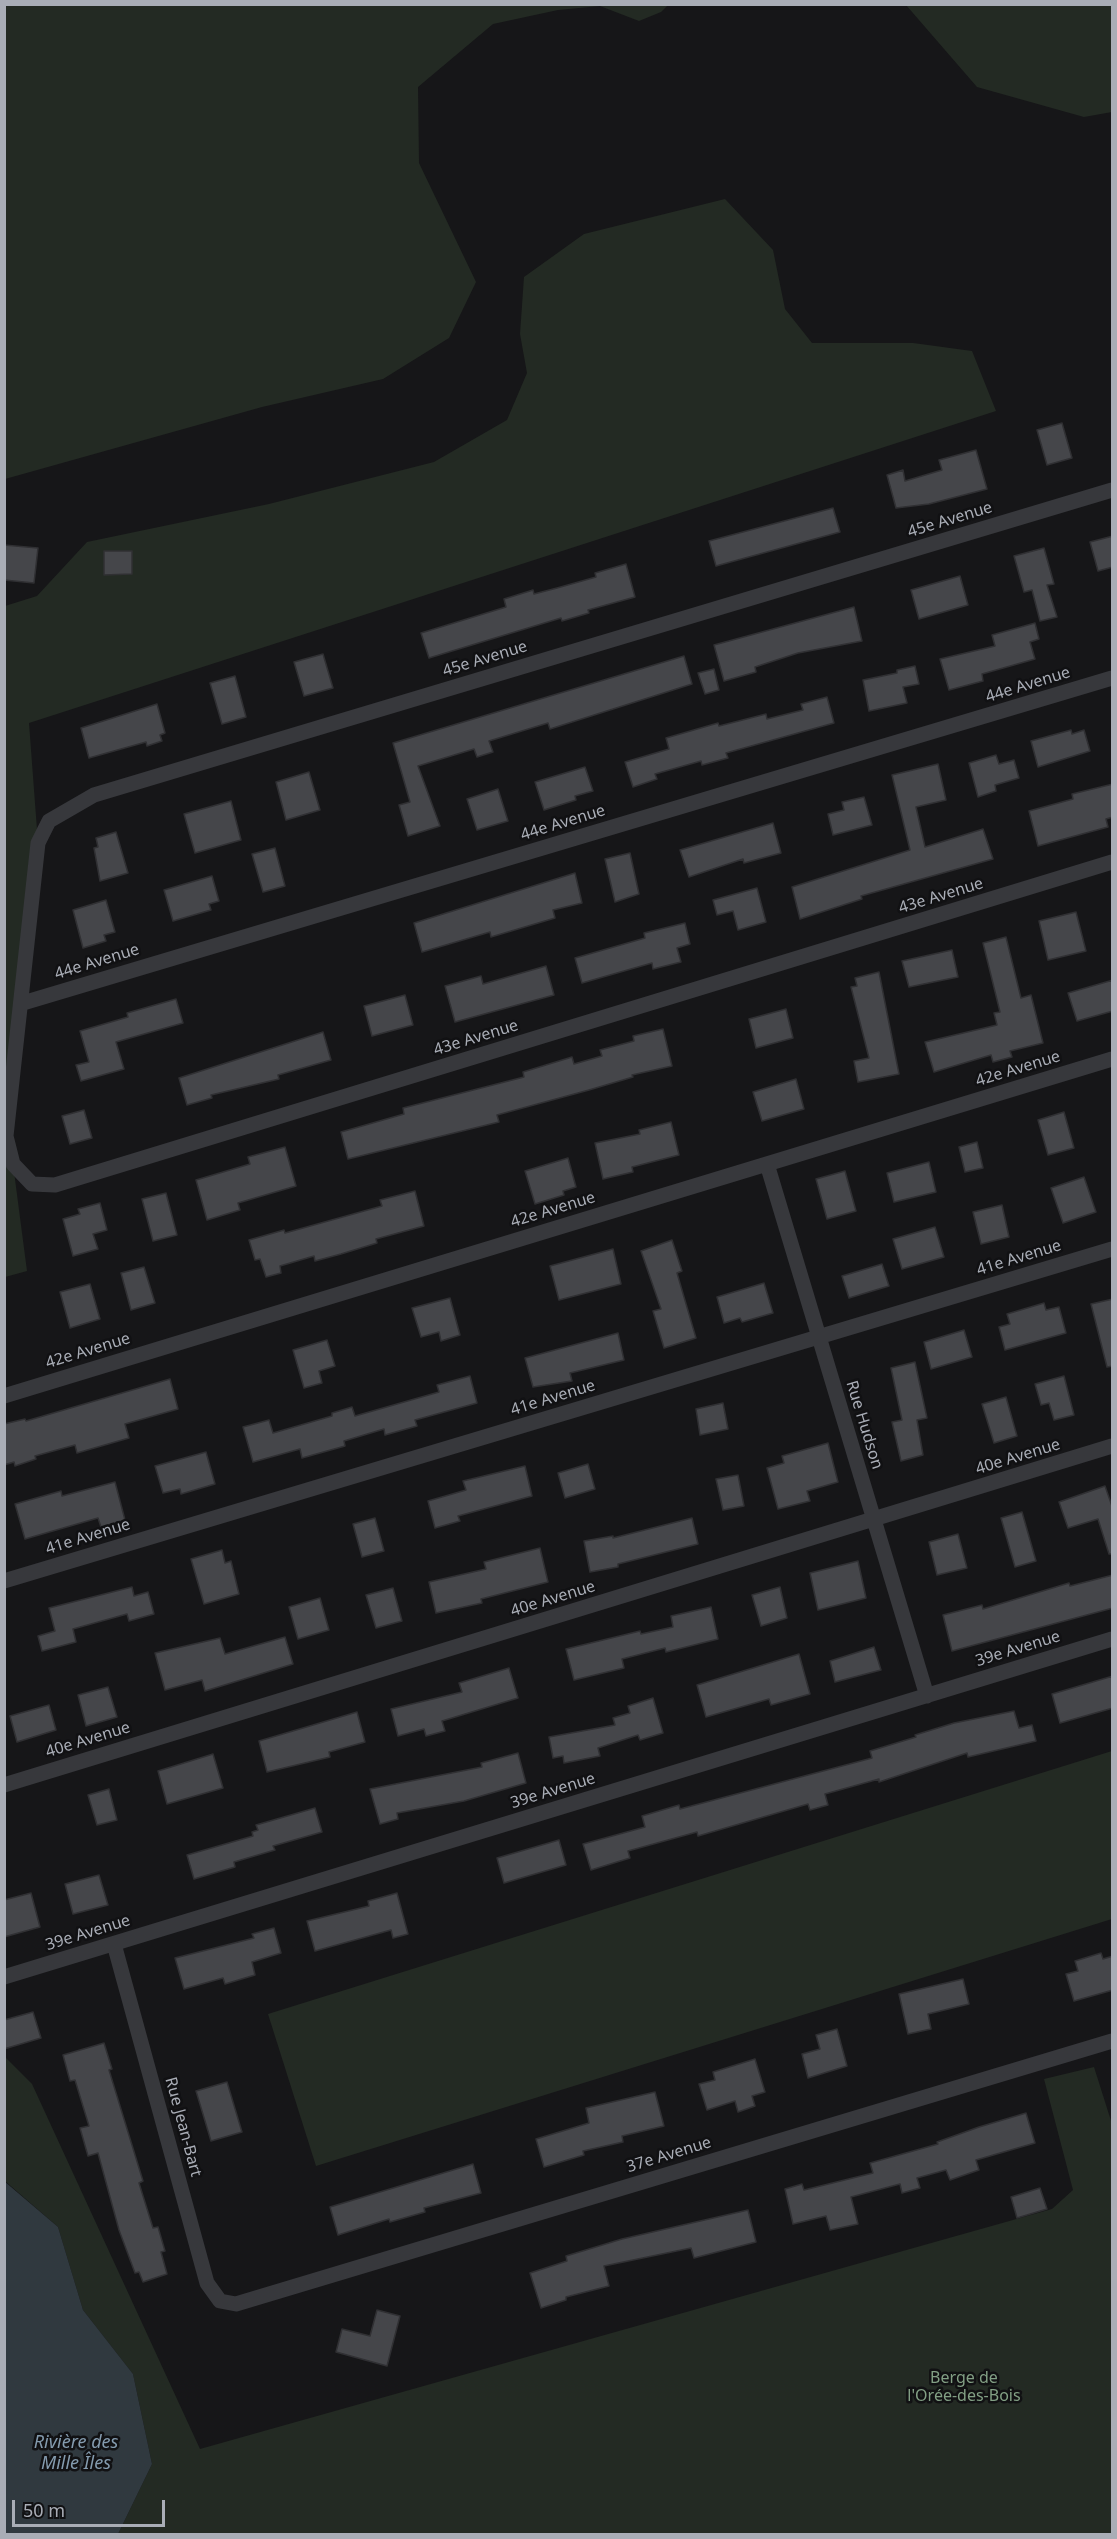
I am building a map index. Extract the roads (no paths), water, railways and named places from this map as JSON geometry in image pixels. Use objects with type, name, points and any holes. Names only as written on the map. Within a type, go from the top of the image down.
[{"type":"street","name":"45e Avenue","points":[[23,1003],[38,843],[50,822],[94,795],[1113,490]]},
{"type":"street","name":"44e Avenue","points":[[23,1003],[1113,678]]},
{"type":"street","name":"43e Avenue","points":[[23,1003],[6,1136],[13,1164],[32,1184],[54,1185],[1113,862]]},
{"type":"street","name":"42e Avenue","points":[[4,1396],[1113,1059]]},
{"type":"street","name":"Rue Hudson","points":[[767,1164],[927,1696]]},
{"type":"street","name":"41e Avenue","points":[[4,1581],[1113,1249]]},
{"type":"street","name":"40e Avenue","points":[[4,1785],[1113,1446]]},
{"type":"street","name":"39e Avenue","points":[[4,1977],[1113,1639]]},
{"type":"street","name":"Rue Jean-Bart","points":[[114,1944],[207,2283],[220,2301],[236,2304]]},
{"type":"street","name":"37e Avenue","points":[[236,2304],[1113,2041]]},
{"type":"water","name":"Rivière des Mille Îles","points":[[4,2181],[58,2227],[83,2310],[133,2374],[152,2464],[118,2534],[5,2534]]},
{"type":"park label","name":"Berge de l'Orée-des-Bois","points":[[964,2387]]}]
